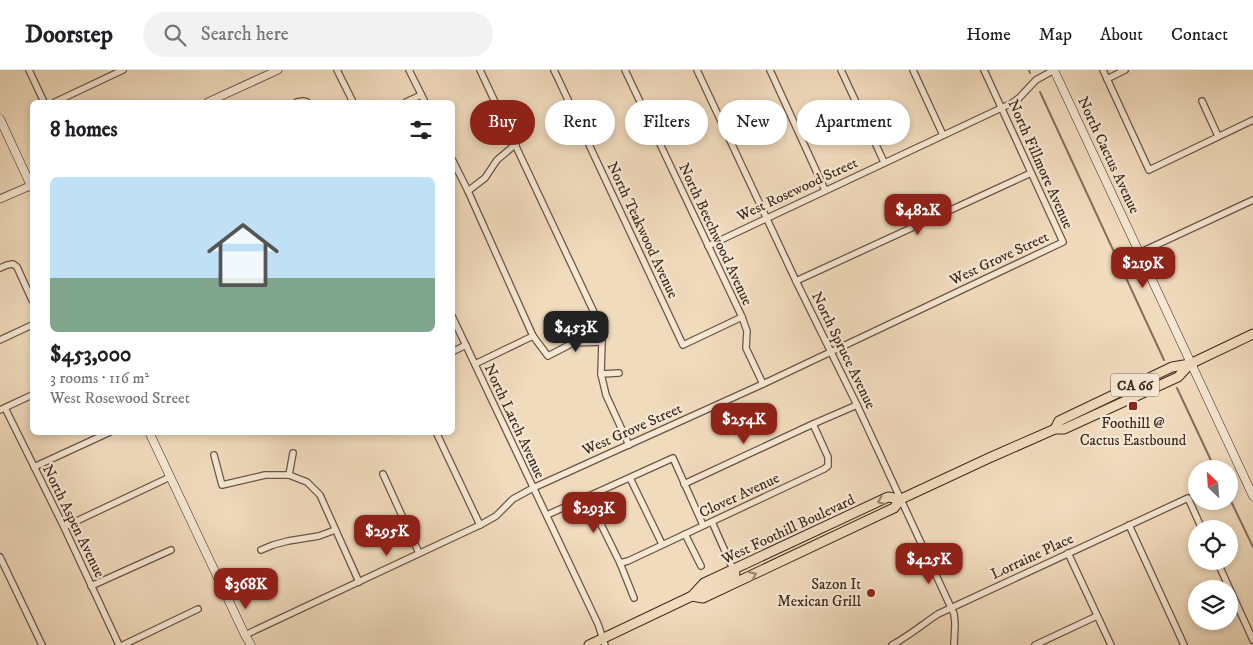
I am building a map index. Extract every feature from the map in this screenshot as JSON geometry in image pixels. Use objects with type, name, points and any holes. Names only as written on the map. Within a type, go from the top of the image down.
[{"type":"main road","name":"North Cactus Avenue","points":[[1054,70],[1253,496]]},
{"type":"main road","points":[[0,119],[30,182]]},
{"type":"main road","name":"West Foothill Boulevard","points":[[692,596],[704,598],[893,509],[900,499],[1056,429],[1058,421],[1172,367],[1190,364],[1253,334]]},
{"type":"main road","points":[[150,435],[251,645]]},
{"type":"main road","name":"West Foothill Boulevard","points":[[589,645],[603,642],[692,596],[704,583],[888,497],[900,499]]},
{"type":"main road","points":[[245,645],[246,636]]},
{"type":"street","points":[[29,70],[43,100]]},
{"type":"street","points":[[59,100],[123,70]]},
{"type":"street","points":[[212,100],[278,70]]},
{"type":"street","points":[[338,70],[352,100]]},
{"type":"street","points":[[409,70],[423,100]]},
{"type":"street","points":[[480,70],[495,100]]},
{"type":"street","name":"North Teakwood Avenue","points":[[554,70],[683,345],[742,317]]},
{"type":"street","name":"North Beechwood Avenue","points":[[625,70],[742,317],[747,331],[746,348],[763,384]]},
{"type":"street","name":"North Spruce Avenue","points":[[697,70],[796,281],[832,352],[951,608],[955,620],[954,645]]},
{"type":"street","points":[[770,70],[825,190]]},
{"type":"street","points":[[841,70],[884,162]]},
{"type":"street","points":[[913,70],[943,135]]},
{"type":"street","name":"North Fillmore Avenue","points":[[984,70],[1062,242]]},
{"type":"street","name":"West Rosewood Street","points":[[708,246],[1002,108],[1019,98],[1036,80],[1054,70]]},
{"type":"street","points":[[1103,70],[1149,170],[1253,120]]},
{"type":"street","points":[[1107,79],[1125,70]]},
{"type":"street","points":[[410,100],[421,95]]},
{"type":"street","points":[[1202,101],[1218,136]]},
{"type":"street","points":[[468,191],[485,178],[497,160],[515,145]]},
{"type":"street","points":[[516,145],[599,323],[602,342],[601,374],[606,395],[629,445]]},
{"type":"street","points":[[455,165],[533,336],[548,356],[573,343],[602,342]]},
{"type":"street","points":[[796,281],[1031,173]]},
{"type":"street","points":[[0,199],[30,187]]},
{"type":"street","points":[[1139,253],[1253,200]]},
{"type":"street","name":"West Grove Street","points":[[246,636],[480,525],[496,516],[513,499],[533,488],[832,352],[1062,242]]},
{"type":"street","points":[[0,268],[13,264],[17,267],[30,296]]},
{"type":"street","name":"North Larch Avenue","points":[[455,322],[598,624],[603,642]]},
{"type":"street","points":[[0,340],[30,326]]},
{"type":"street","points":[[475,364],[533,336]]},
{"type":"street","points":[[455,350],[466,345]]},
{"type":"street","points":[[601,374],[619,373]]},
{"type":"street","points":[[3,409],[30,396]]},
{"type":"street","points":[[684,484],[813,424],[857,406]]},
{"type":"street","name":"North Aspen Avenue","points":[[3,409],[34,467],[121,645]]},
{"type":"street","name":"Clover Avenue","points":[[620,563],[628,561],[824,469],[828,466],[828,457],[813,424]]},
{"type":"street","points":[[34,467],[103,435]]},
{"type":"street","points":[[437,435],[480,525]]},
{"type":"street","points":[[289,475],[293,453]]},
{"type":"street","points":[[214,455],[222,485],[265,475],[289,475],[306,482],[320,496],[359,582]]},
{"type":"street","points":[[546,514],[673,458],[703,525]]},
{"type":"street","points":[[383,474],[419,553]]},
{"type":"street","points":[[64,527],[170,477]]},
{"type":"street","points":[[630,478],[662,544]]},
{"type":"street","points":[[588,496],[620,563],[634,598]]},
{"type":"street","name":"Lorraine Place","points":[[892,645],[913,633],[938,614],[1188,498],[1198,520]]},
{"type":"street","points":[[712,522],[734,570]]},
{"type":"street","points":[[1129,525],[1184,645]]},
{"type":"street","points":[[261,550],[273,545],[319,536],[335,530]]},
{"type":"street","points":[[685,534],[701,566]]},
{"type":"street","points":[[91,586],[171,550]]},
{"type":"street","points":[[1068,553],[1111,645]]},
{"type":"street","points":[[0,557],[42,645]]},
{"type":"street","points":[[1221,570],[1253,640]]},
{"type":"street","points":[[121,645],[198,609]]},
{"type":"street","points":[[1037,644],[1098,616]]},
{"type":"waterway","points":[[1040,92],[1164,360]]},
{"type":"waterway","points":[[1177,388],[1211,460]]},
{"type":"waterway","points":[[1235,510],[1253,547]]},
{"type":"place","name":"Foothill @ Cactus Eastbound","points":[[1133,406]]},
{"type":"place","name":"Sazon It Mexican Grill","points":[[871,593]]}]
